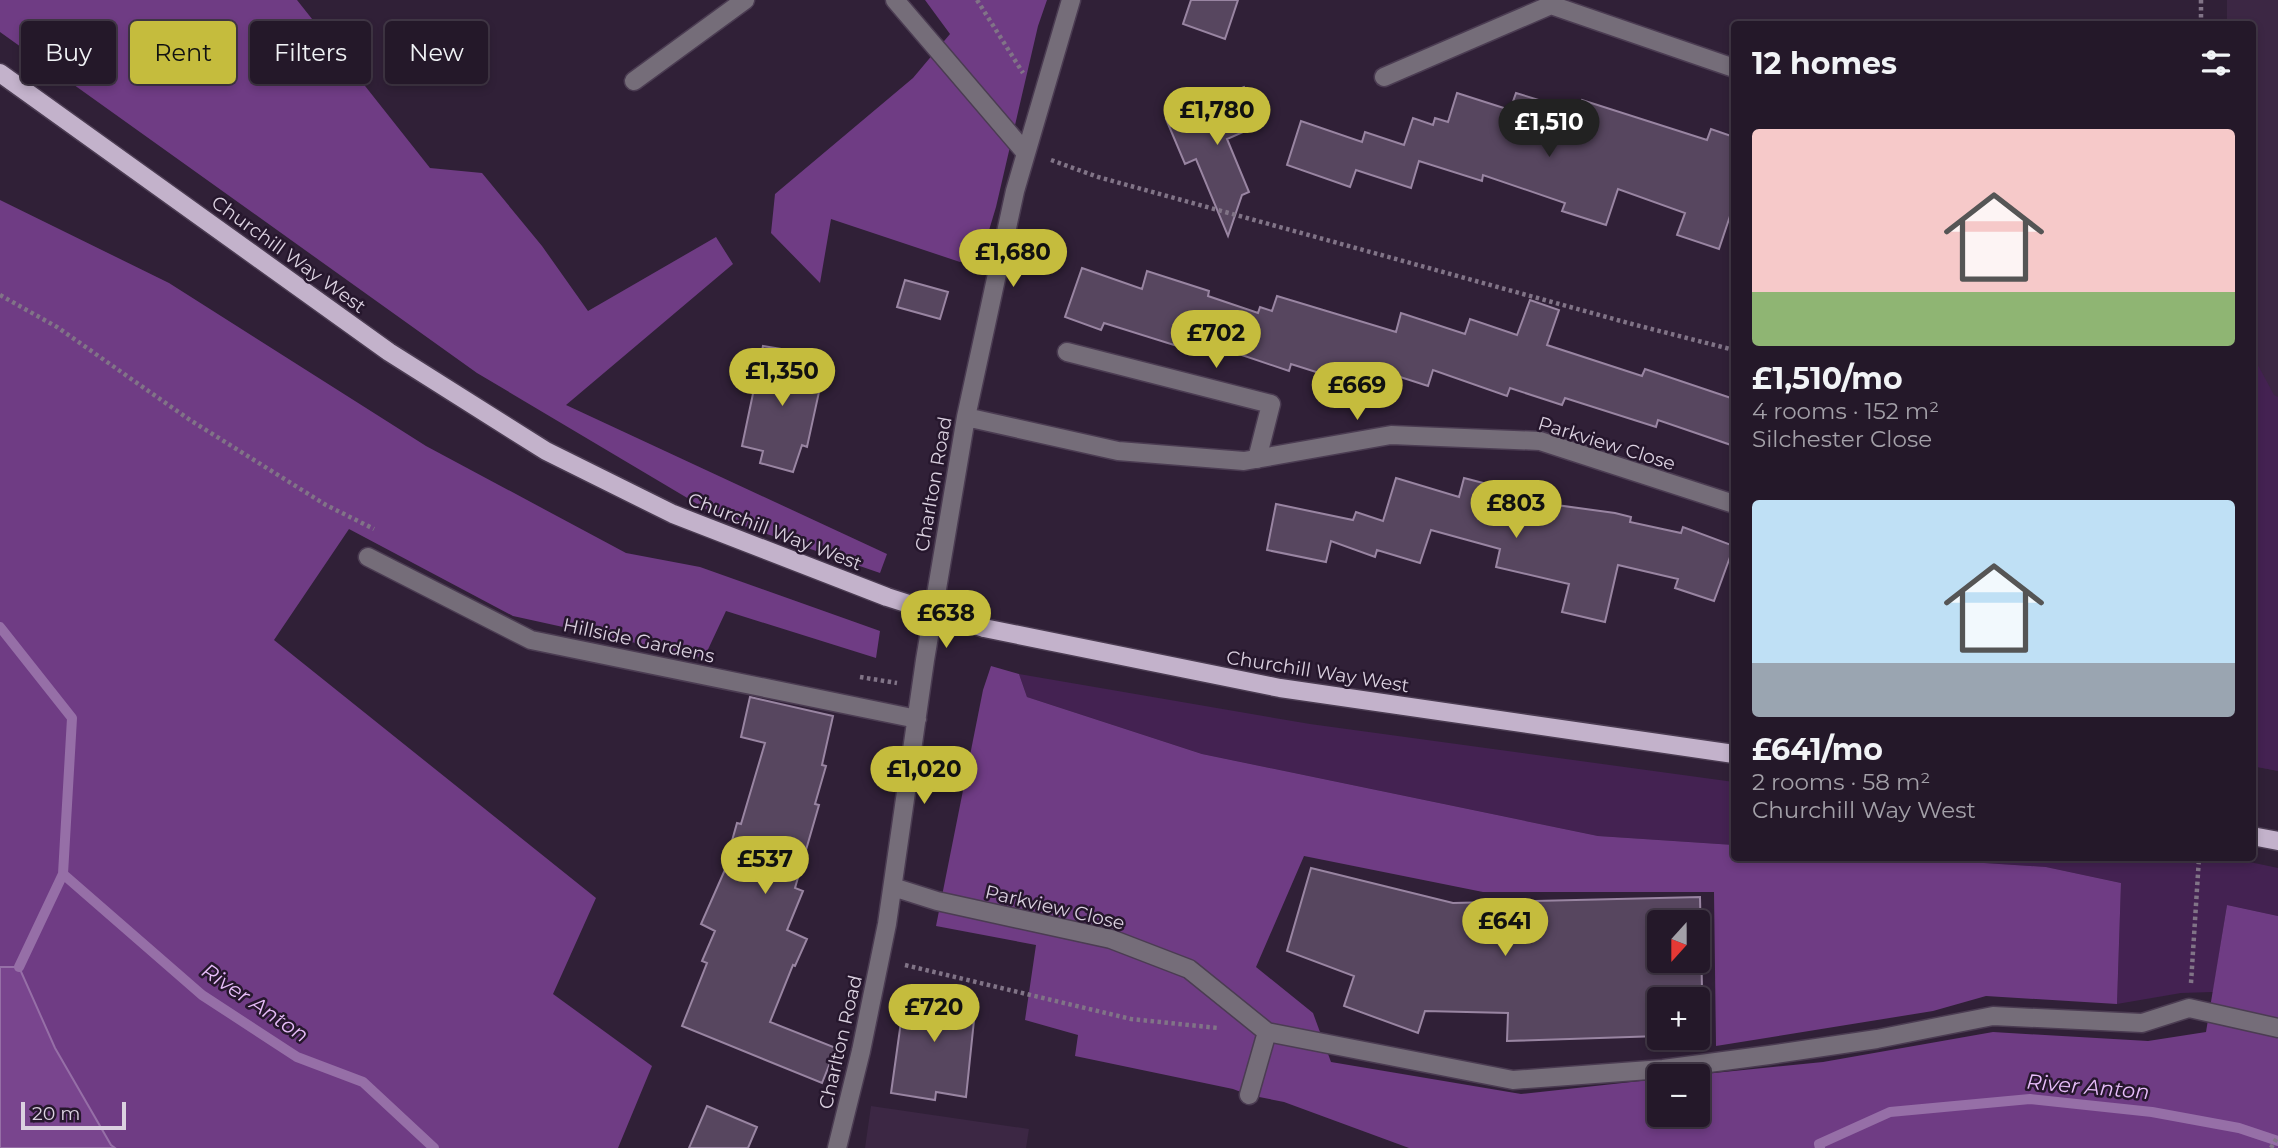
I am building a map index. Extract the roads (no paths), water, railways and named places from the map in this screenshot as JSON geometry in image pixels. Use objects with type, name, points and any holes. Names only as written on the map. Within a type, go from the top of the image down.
[{"type":"main road","name":"Churchill Way West","points":[[0,73],[389,352],[546,451],[673,513],[887,597],[984,628],[1280,688],[1731,754]]},
{"type":"main road","points":[[2256,837],[2278,841]]},
{"type":"street","points":[[634,81],[745,0]]},
{"type":"street","points":[[895,0],[1025,152]]},
{"type":"street","name":"Charlton Road","points":[[837,1148],[880,959],[893,887],[933,611],[966,417],[1015,191],[1071,0]]},
{"type":"street","points":[[1384,77],[1551,3],[1731,67]]},
{"type":"street","points":[[1066,352],[1271,404],[1257,459]]},
{"type":"street","name":"Parkview Close","points":[[966,417],[1118,451],[1244,461],[1391,435],[1540,441],[1731,503]]},
{"type":"street","name":"Hillside Gardens","points":[[368,557],[531,640],[917,719]]},
{"type":"street","name":"Parkview Close","points":[[893,887],[937,901],[1111,939],[1189,969],[1267,1032]]},
{"type":"street","points":[[1248,1095],[1267,1032],[1513,1080],[1663,1069],[1769,1055],[1877,1039],[1993,1016],[2142,1023],[2189,1008],[2278,1028]]},
{"type":"waterway","name":"River Anton","points":[[0,627],[72,718],[63,874],[19,967]]},
{"type":"waterway","name":"River Anton","points":[[63,874],[202,995],[297,1057],[363,1082],[434,1148]]},
{"type":"waterway","name":"River Anton","points":[[1820,1148],[1819,1144],[1890,1112],[2030,1099],[2152,1112],[2239,1128],[2278,1141]]}]
